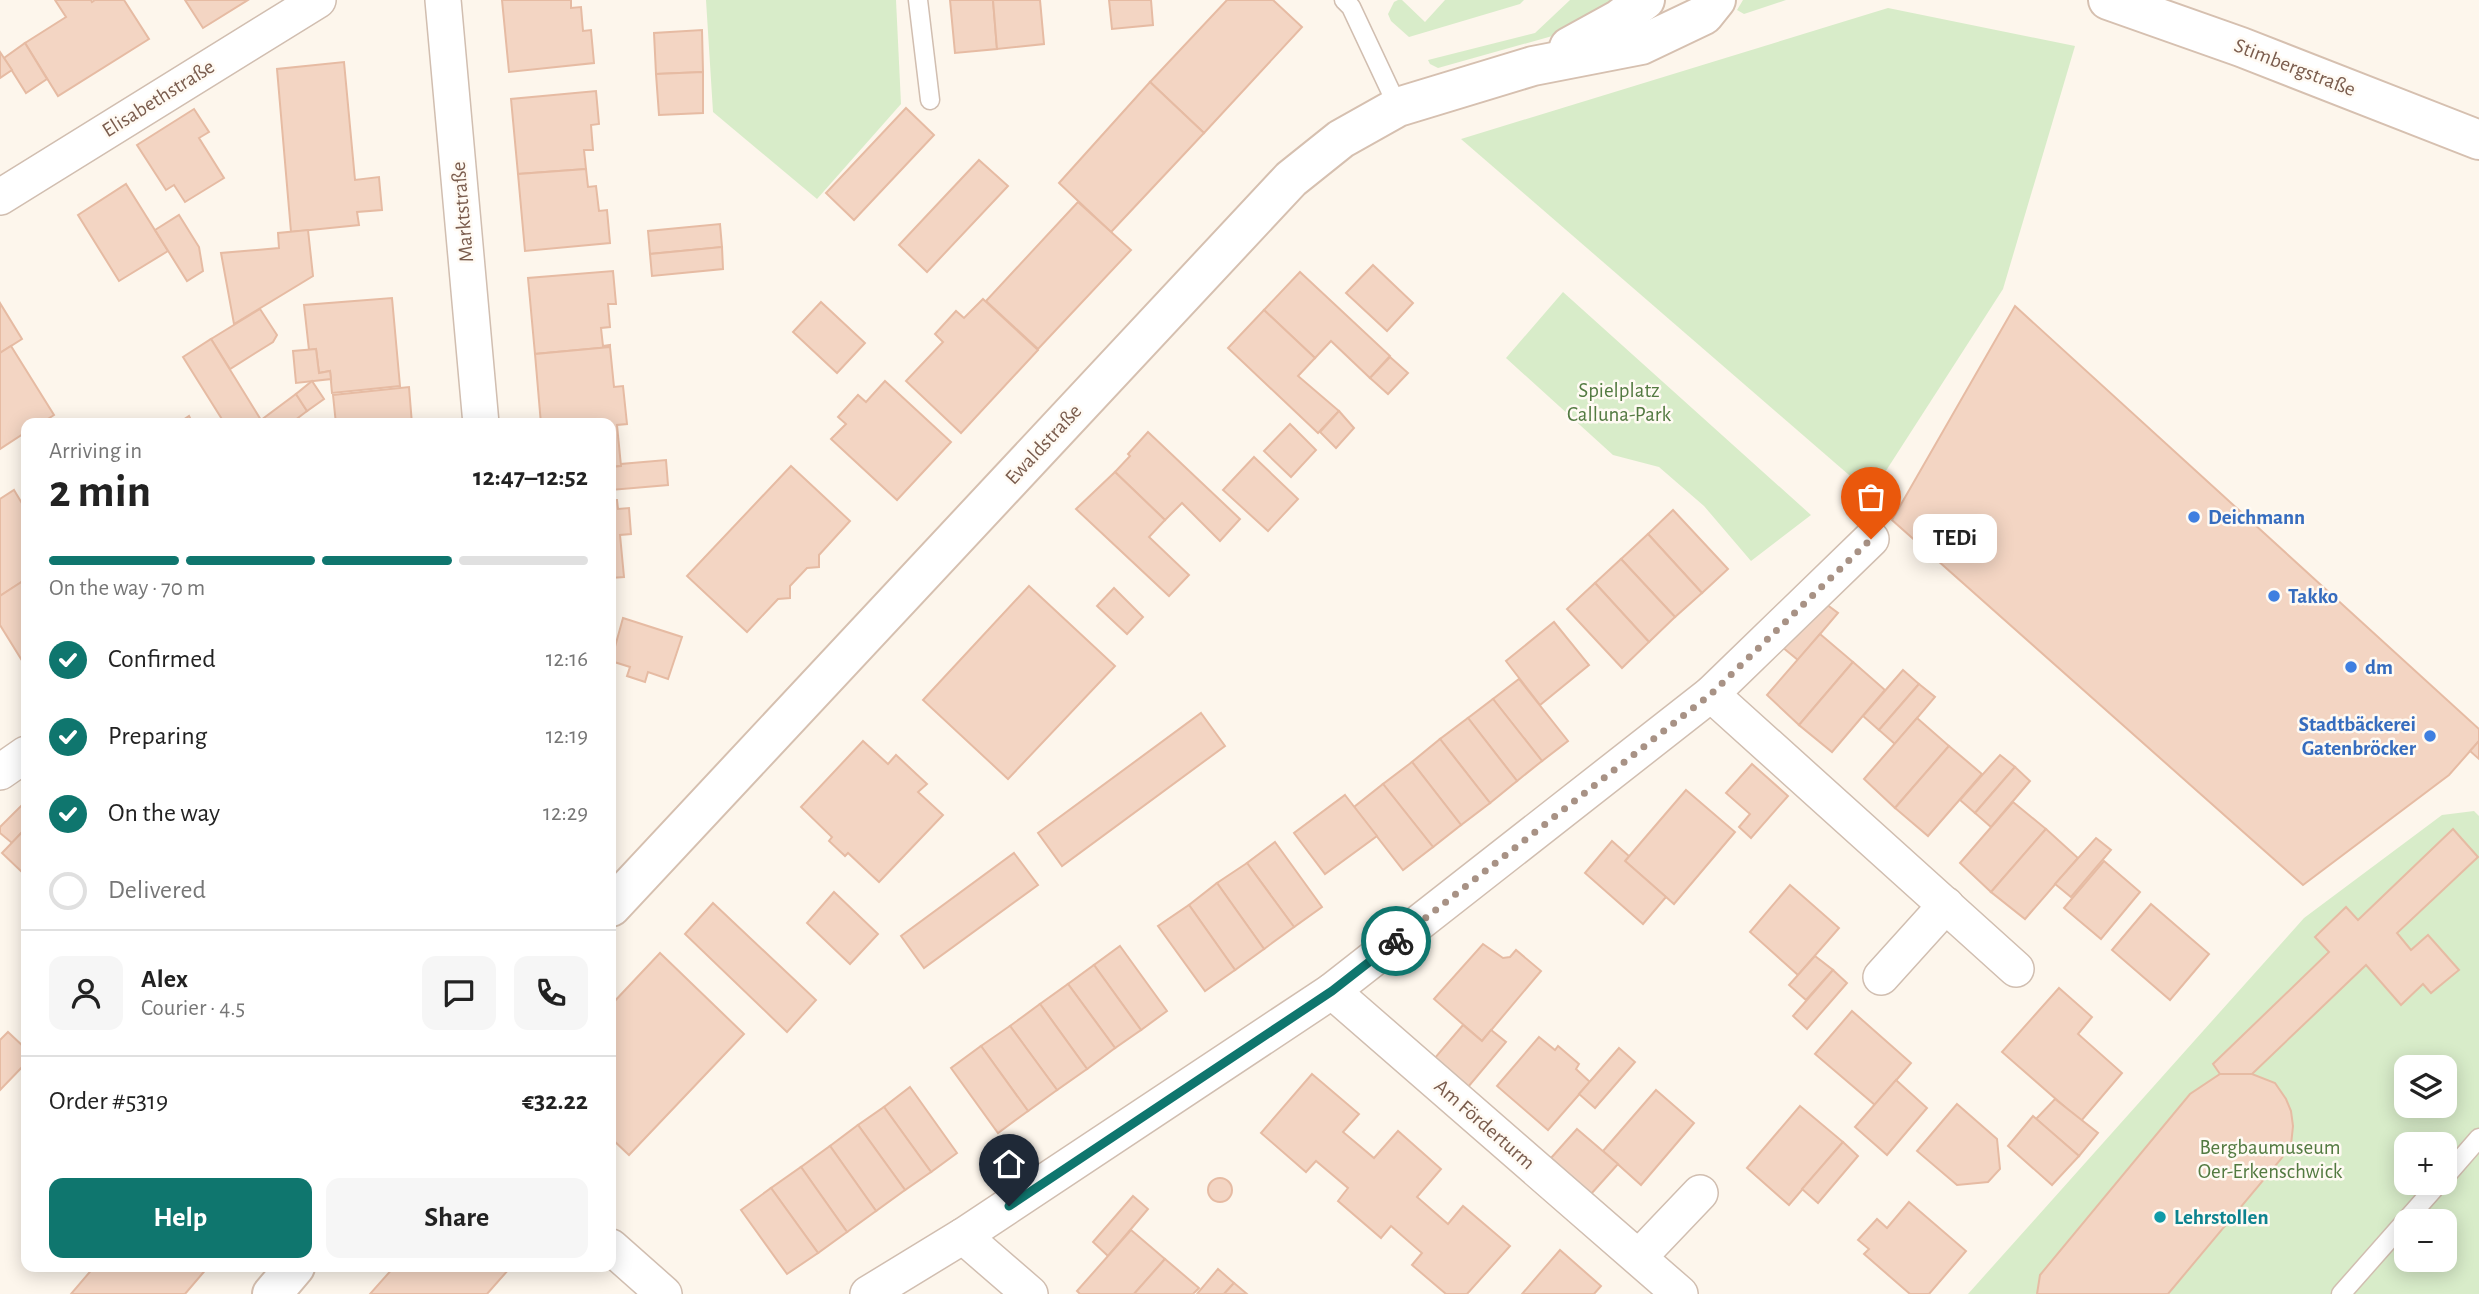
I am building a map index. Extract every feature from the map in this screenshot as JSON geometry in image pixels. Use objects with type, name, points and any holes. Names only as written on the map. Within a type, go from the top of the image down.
[{"type":"street","name":"Elisabethstraße","points":[[0,197],[318,0]]},
{"type":"street","name":"Marktstraße","points":[[443,0],[480,418]]},
{"type":"street","name":"Ewaldstraße","points":[[1533,66],[1618,20],[1645,0]]},
{"type":"street","name":"Ewaldstraße","points":[[616,892],[1290,179],[1341,139],[1398,107],[1533,66],[1641,45],[1704,15],[1716,0]]},
{"type":"street","name":"Stimbergstraße","points":[[2108,0],[2254,51],[2479,140]]},
{"type":"street","points":[[868,1294],[963,1236],[1332,991],[1711,694],[1871,539]]},
{"type":"street","points":[[1711,694],[2017,969]]},
{"type":"street","points":[[0,772],[21,757]]},
{"type":"street","points":[[1881,977],[1946,905]]},
{"type":"street","name":"Am Förderturm","points":[[1332,991],[1680,1294]]},
{"type":"street","points":[[1639,1257],[1700,1193]]},
{"type":"street","points":[[963,1236],[1031,1294]]},
{"type":"street","points":[[616,1251],[664,1294]]},
{"type":"street","points":[[272,1294],[291,1272]]},
{"type":"lane","points":[[918,0],[930,100]]},
{"type":"lane","points":[[1351,2],[1398,107]]},
{"type":"lane","points":[[2457,1163],[2479,1138]]},
{"type":"lane","points":[[2341,1294],[2428,1195]]},
{"type":"green space","points":[[706,0],[896,0],[901,104],[817,199],[713,112]]},
{"type":"green space","points":[[1398,0],[1402,0],[1425,22],[1445,0],[1524,0],[1520,4],[1409,37],[1391,21],[1388,14]]},
{"type":"green space","points":[[1570,0],[1620,0],[1563,33],[1438,68],[1428,60],[1535,33]]},
{"type":"green space","points":[[1743,0],[1786,0],[1744,14],[1737,10]]},
{"type":"green space","points":[[1888,8],[2075,46],[2003,289],[1871,494],[1461,139]]},
{"type":"green space","name":"Spielplatz Calluna-Park","points":[[1563,292],[1811,515],[1751,561],[1704,506],[1659,467],[1613,455],[1506,358]]},
{"type":"green space","name":"Bergbaumuseum Oer-Erkenschwick","points":[[2474,811],[2479,816],[2479,1294],[1968,1294],[2304,918],[2442,815]]},
{"type":"building","points":[[55,0],[124,0],[149,39],[58,96],[25,43],[66,17]]},
{"type":"building","points":[[185,0],[248,0],[203,28]]},
{"type":"building","points":[[502,0],[571,0],[571,8],[581,7],[583,31],[591,30],[594,63],[509,72]]},
{"type":"building","points":[[950,0],[993,0],[997,49],[955,53]]},
{"type":"building","points":[[993,0],[1040,0],[1044,44],[997,49]]},
{"type":"building","points":[[1109,0],[1151,0],[1153,25],[1112,29]]},
{"type":"building","points":[[1227,0],[1273,0],[1302,27],[1204,133],[1150,82]]},
{"type":"building","points":[[702,30],[703,72],[656,74],[654,33]]},
{"type":"building","points":[[25,43],[47,79],[26,93],[4,58]]},
{"type":"building","points":[[0,52],[12,70],[0,78]]},
{"type":"building","points":[[344,62],[355,180],[379,177],[382,210],[357,212],[359,225],[291,232],[277,69]]},
{"type":"building","points":[[703,72],[703,113],[659,115],[656,74]]},
{"type":"building","points":[[1150,82],[1204,133],[1111,232],[1059,183]]},
{"type":"building","points":[[596,91],[599,124],[591,125],[593,150],[584,150],[586,169],[518,174],[511,99]]},
{"type":"building","points":[[906,108],[934,135],[854,220],[826,193]]},
{"type":"building","points":[[194,109],[209,132],[199,138],[224,178],[185,202],[174,185],[166,190],[137,145]]},
{"type":"building","points":[[979,160],[1008,186],[927,272],[899,245]]},
{"type":"building","points":[[586,169],[588,187],[596,186],[599,211],[607,210],[610,243],[525,251],[518,174]]},
{"type":"building","points":[[126,184],[168,251],[119,281],[78,215]]},
{"type":"building","points":[[1078,202],[1131,250],[1038,349],[986,301]]},
{"type":"building","points":[[179,215],[199,247],[203,271],[187,281],[155,230]]},
{"type":"building","points":[[720,224],[722,247],[650,254],[648,231]]},
{"type":"building","points":[[308,230],[313,276],[234,324],[221,253],[279,248],[278,233]]},
{"type":"building","points":[[722,247],[723,269],[652,276],[650,254]]},
{"type":"building","points":[[1373,265],[1413,303],[1387,331],[1346,293]]},
{"type":"building","points":[[613,271],[616,304],[608,304],[610,327],[601,328],[603,346],[610,347],[535,354],[528,278]]},
{"type":"building","points":[[1300,272],[1390,356],[1370,378],[1331,341],[1315,358],[1264,310]]},
{"type":"building","points":[[392,298],[400,386],[332,393],[330,371],[319,373],[316,349],[309,350],[304,305]]},
{"type":"building","points":[[983,299],[1038,350],[961,433],[906,381],[943,342],[935,334],[956,311],[964,318]]},
{"type":"building","points":[[821,302],[865,343],[837,373],[793,332]]},
{"type":"building","points":[[0,303],[22,339],[0,353]]},
{"type":"building","points":[[2015,306],[2479,729],[2479,741],[2449,775],[2303,885],[1892,520]]},
{"type":"building","points":[[260,309],[277,335],[273,342],[230,369],[211,339]]},
{"type":"building","points":[[1264,310],[1315,358],[1298,376],[1339,411],[1318,433],[1228,348]]},
{"type":"building","points":[[211,339],[260,418],[221,418],[183,357]]},
{"type":"building","points":[[11,346],[54,415],[49,418],[21,418],[21,435],[0,449],[0,353]]},
{"type":"building","points":[[610,347],[614,387],[623,386],[627,424],[617,425],[621,466],[616,466],[616,418],[540,418],[535,354]]},
{"type":"building","points":[[316,349],[319,373],[330,371],[331,379],[296,383],[293,351]]},
{"type":"building","points":[[1390,357],[1408,373],[1388,394],[1370,378]]},
{"type":"building","points":[[312,381],[324,399],[307,411],[296,394]]},
{"type":"building","points":[[885,381],[951,442],[897,500],[831,439],[846,424],[838,417],[858,395],[866,402]]},
{"type":"building","points":[[409,387],[412,418],[335,418],[333,395]]},
{"type":"building","points":[[296,394],[307,411],[298,418],[264,418]]},
{"type":"building","points":[[1339,411],[1354,428],[1336,448],[1320,432]]},
{"type":"building","points":[[1290,424],[1316,450],[1291,477],[1264,451]]},
{"type":"building","points":[[1148,432],[1240,519],[1220,541],[1182,503],[1165,520],[1115,472]]},
{"type":"building","points":[[1254,457],[1298,499],[1268,531],[1223,490]]},
{"type":"building","points":[[666,460],[668,485],[616,490],[616,466]]},
{"type":"building","points":[[791,466],[850,521],[819,555],[819,567],[807,568],[790,586],[790,598],[778,599],[747,632],[687,576]]},
{"type":"building","points":[[1115,472],[1165,520],[1149,537],[1189,575],[1169,596],[1076,509]]},
{"type":"building","points":[[14,490],[21,502],[21,582],[0,596],[0,499]]},
{"type":"building","points":[[616,500],[618,509],[629,508],[631,534],[620,535],[624,577],[616,578]]},
{"type":"building","points":[[1673,510],[1728,569],[1702,593],[1648,534]]},
{"type":"building","points":[[1648,534],[1702,593],[1675,617],[1621,559]]},
{"type":"building","points":[[1621,559],[1675,617],[1649,642],[1595,583]]},
{"type":"building","points":[[21,582],[21,659],[0,625],[0,596]]},
{"type":"building","points":[[1595,583],[1649,642],[1622,668],[1567,609]]},
{"type":"building","points":[[1029,586],[1115,666],[1008,779],[923,700]]},
{"type":"building","points":[[1114,588],[1143,617],[1127,634],[1097,606]]},
{"type":"building","points":[[1822,601],[1838,613],[1798,660],[1782,647]]},
{"type":"building","points":[[623,618],[682,637],[668,679],[648,672],[645,682],[627,676],[630,667],[616,663],[616,643]]},
{"type":"building","points":[[1554,622],[1589,665],[1540,705],[1506,661]]},
{"type":"building","points":[[1820,634],[1853,662],[1799,725],[1767,695]]},
{"type":"building","points":[[1853,662],[1885,690],[1832,752],[1799,725]]},
{"type":"building","points":[[1903,670],[1919,684],[1879,730],[1863,716]]},
{"type":"building","points":[[1519,679],[1568,741],[1542,761],[1493,699]]},
{"type":"building","points":[[1919,684],[1935,697],[1895,744],[1879,730]]},
{"type":"building","points":[[1493,699],[1542,761],[1517,781],[1468,718]]},
{"type":"building","points":[[1201,713],[1225,746],[1062,866],[1038,833]]},
{"type":"building","points":[[1468,718],[1517,781],[1490,803],[1440,739]]},
{"type":"building","points":[[1917,718],[1949,746],[1895,808],[1864,779]]},
{"type":"building","points":[[1440,739],[1490,803],[1461,825],[1412,762]]},
{"type":"building","points":[[863,741],[888,764],[896,755],[927,784],[918,792],[943,815],[879,882],[848,853],[845,856],[829,841],[832,837],[801,807]]},
{"type":"building","points":[[2479,741],[2479,759],[2470,751]]},
{"type":"building","points":[[1949,746],[1982,774],[1928,836],[1895,808]]},
{"type":"building","points":[[2000,755],[2015,767],[1975,813],[1960,800]]},
{"type":"building","points":[[1412,762],[1461,825],[1433,847],[1383,784]]},
{"type":"building","points":[[1752,764],[1788,796],[1751,838],[1739,827],[1750,814],[1726,793]]},
{"type":"building","points":[[2015,767],[2030,781],[1991,827],[1975,813]]},
{"type":"building","points":[[1383,784],[1433,847],[1403,870],[1354,807]]},
{"type":"building","points":[[1686,790],[1735,832],[1674,904],[1625,861]]},
{"type":"building","points":[[1345,795],[1377,836],[1325,874],[1294,833]]},
{"type":"building","points":[[2013,802],[2046,829],[1991,892],[1960,863]]},
{"type":"building","points":[[21,806],[21,833],[12,843],[0,833],[0,827]]},
{"type":"building","points":[[2046,829],[2078,858],[2025,919],[1991,892]]},
{"type":"building","points":[[2453,829],[2478,857],[2397,933],[2411,950],[2428,935],[2459,970],[2431,993],[2423,984],[2401,1005],[2366,965],[2252,1074],[2220,1074],[2213,1064],[2329,952],[2315,937],[2346,907],[2358,920]]},
{"type":"building","points":[[21,833],[21,871],[2,853]]},
{"type":"building","points":[[2096,838],[2111,850],[2071,897],[2055,884]]},
{"type":"building","points":[[1612,841],[1629,856],[1625,861],[1666,897],[1643,924],[1585,873]]},
{"type":"building","points":[[1275,842],[1322,907],[1294,927],[1247,863]]},
{"type":"building","points":[[1014,853],[1038,885],[924,968],[901,936]]},
{"type":"building","points":[[2104,861],[2140,892],[2101,939],[2064,908]]},
{"type":"building","points":[[1247,863],[1294,927],[1264,949],[1217,883]]},
{"type":"building","points":[[1217,883],[1264,949],[1235,970],[1189,905]]},
{"type":"building","points":[[1790,885],[1839,928],[1798,975],[1750,932]]},
{"type":"building","points":[[834,892],[878,934],[850,964],[807,923]]},
{"type":"building","points":[[713,903],[816,1000],[787,1032],[685,934]]},
{"type":"building","points":[[2151,904],[2209,954],[2170,1000],[2112,950]]},
{"type":"building","points":[[1189,905],[1235,970],[1205,991],[1158,926]]},
{"type":"building","points":[[1483,944],[1503,958],[1510,957],[1516,950],[1541,971],[1482,1041],[1434,999]]},
{"type":"building","points":[[1120,946],[1167,1011],[1141,1030],[1094,965]]},
{"type":"building","points":[[660,953],[744,1034],[629,1155],[616,1143],[616,1000]]},
{"type":"building","points":[[1815,956],[1833,970],[1806,1000],[1789,985]]},
{"type":"building","points":[[1094,965],[1141,1030],[1115,1048],[1068,984]]},
{"type":"building","points":[[1833,970],[1847,983],[1807,1029],[1793,1016]]},
{"type":"building","points":[[1068,984],[1115,1048],[1087,1069],[1040,1004]]},
{"type":"building","points":[[2059,988],[2092,1017],[2078,1034],[2122,1073],[2081,1121],[2002,1052]]},
{"type":"building","points":[[1040,1004],[1087,1069],[1057,1090],[1010,1026]]},
{"type":"building","points":[[1852,1011],[1911,1063],[1875,1105],[1815,1054]]},
{"type":"building","points":[[1463,1025],[1482,1041],[1491,1030],[1506,1042],[1468,1087],[1434,1059]]},
{"type":"building","points":[[1010,1026],[1057,1090],[1028,1111],[981,1046]]},
{"type":"building","points":[[8,1032],[21,1044],[21,1068],[0,1090],[0,1040]]},
{"type":"building","points":[[1539,1037],[1555,1050],[1558,1046],[1579,1064],[1576,1069],[1590,1082],[1548,1130],[1497,1086]]},
{"type":"building","points":[[981,1046],[1028,1111],[998,1133],[951,1068]]},
{"type":"building","points":[[1619,1048],[1635,1062],[1595,1108],[1579,1094]]},
{"type":"building","points":[[1312,1074],[1359,1114],[1343,1132],[1374,1158],[1398,1131],[1441,1169],[1417,1197],[1448,1224],[1463,1206],[1510,1246],[1467,1294],[1446,1294],[1412,1265],[1422,1253],[1391,1226],[1381,1238],[1338,1201],[1348,1188],[1316,1161],[1306,1172],[1261,1133]]},
{"type":"building","name":"Lehrstollen","points":[[2220,1074],[2252,1074],[2275,1083],[2286,1099],[2293,1126],[2291,1145],[2281,1159],[2168,1294],[2037,1294],[2040,1275],[2190,1094]]},
{"type":"building","points":[[1896,1080],[1927,1108],[1887,1155],[1855,1127]]},
{"type":"building","points":[[910,1087],[957,1153],[931,1172],[884,1107]]},
{"type":"building","points":[[1656,1090],[1694,1123],[1641,1185],[1603,1151]]},
{"type":"building","points":[[2055,1099],[2098,1133],[2079,1156],[2036,1119]]},
{"type":"building","points":[[1957,1104],[1997,1139],[2000,1169],[1988,1182],[1957,1185],[1917,1151]]},
{"type":"building","points":[[1800,1106],[1843,1142],[1789,1205],[1747,1168]]},
{"type":"building","points":[[884,1107],[931,1172],[905,1190],[858,1125]]},
{"type":"building","points":[[2033,1116],[2079,1156],[2052,1185],[2008,1146]]},
{"type":"building","points":[[858,1125],[905,1190],[876,1211],[830,1146]]},
{"type":"building","points":[[1577,1129],[1618,1164],[1591,1194],[1551,1158]]},
{"type":"building","points":[[1843,1142],[1858,1156],[1818,1203],[1802,1189]]},
{"type":"building","points":[[830,1146],[876,1211],[847,1232],[801,1167]]},
{"type":"building","points":[[801,1167],[847,1232],[818,1253],[771,1188]]},
{"type":"building","points":[[1220,1178],[1228,1182],[1232,1190],[1228,1198],[1220,1202],[1212,1198],[1208,1190],[1212,1182]]},
{"type":"building","points":[[771,1188],[818,1253],[787,1274],[741,1210]]},
{"type":"building","points":[[1133,1196],[1148,1209],[1108,1256],[1093,1242]]},
{"type":"building","points":[[1909,1202],[1966,1251],[1929,1294],[1910,1294],[1864,1254],[1869,1249],[1858,1240],[1877,1219],[1887,1228]]},
{"type":"building","points":[[1131,1230],[1165,1259],[1134,1294],[1080,1294],[1077,1291]]},
{"type":"building","points":[[1560,1250],[1601,1286],[1594,1294],[1522,1294]]},
{"type":"building","points":[[1165,1259],[1199,1288],[1193,1294],[1134,1294]]},
{"type":"building","points":[[1218,1269],[1234,1283],[1224,1294],[1197,1294]]},
{"type":"building","points":[[90,1272],[204,1272],[185,1294],[71,1294]]},
{"type":"building","points":[[390,1272],[506,1272],[487,1294],[370,1294]]},
{"type":"building","points":[[1234,1283],[1247,1294],[1224,1294]]},
{"type":"way so far","points":[[1396,941],[1711,694],[1871,539]]},
{"type":"place","name":"Deichmann","points":[[2194,517]]},
{"type":"place","name":"TEDi","points":[[1871,539]]},
{"type":"place","name":"Takko","points":[[2274,596]]},
{"type":"place","name":"dm","points":[[2351,667]]},
{"type":"place","name":"Stadtbäckerei Gatenbröcker","points":[[2430,736]]},
{"type":"place","name":"Lehrstollen","points":[[2160,1217]]},
{"type":"route","points":[[1009,1206],[1332,991],[1396,941]]}]
